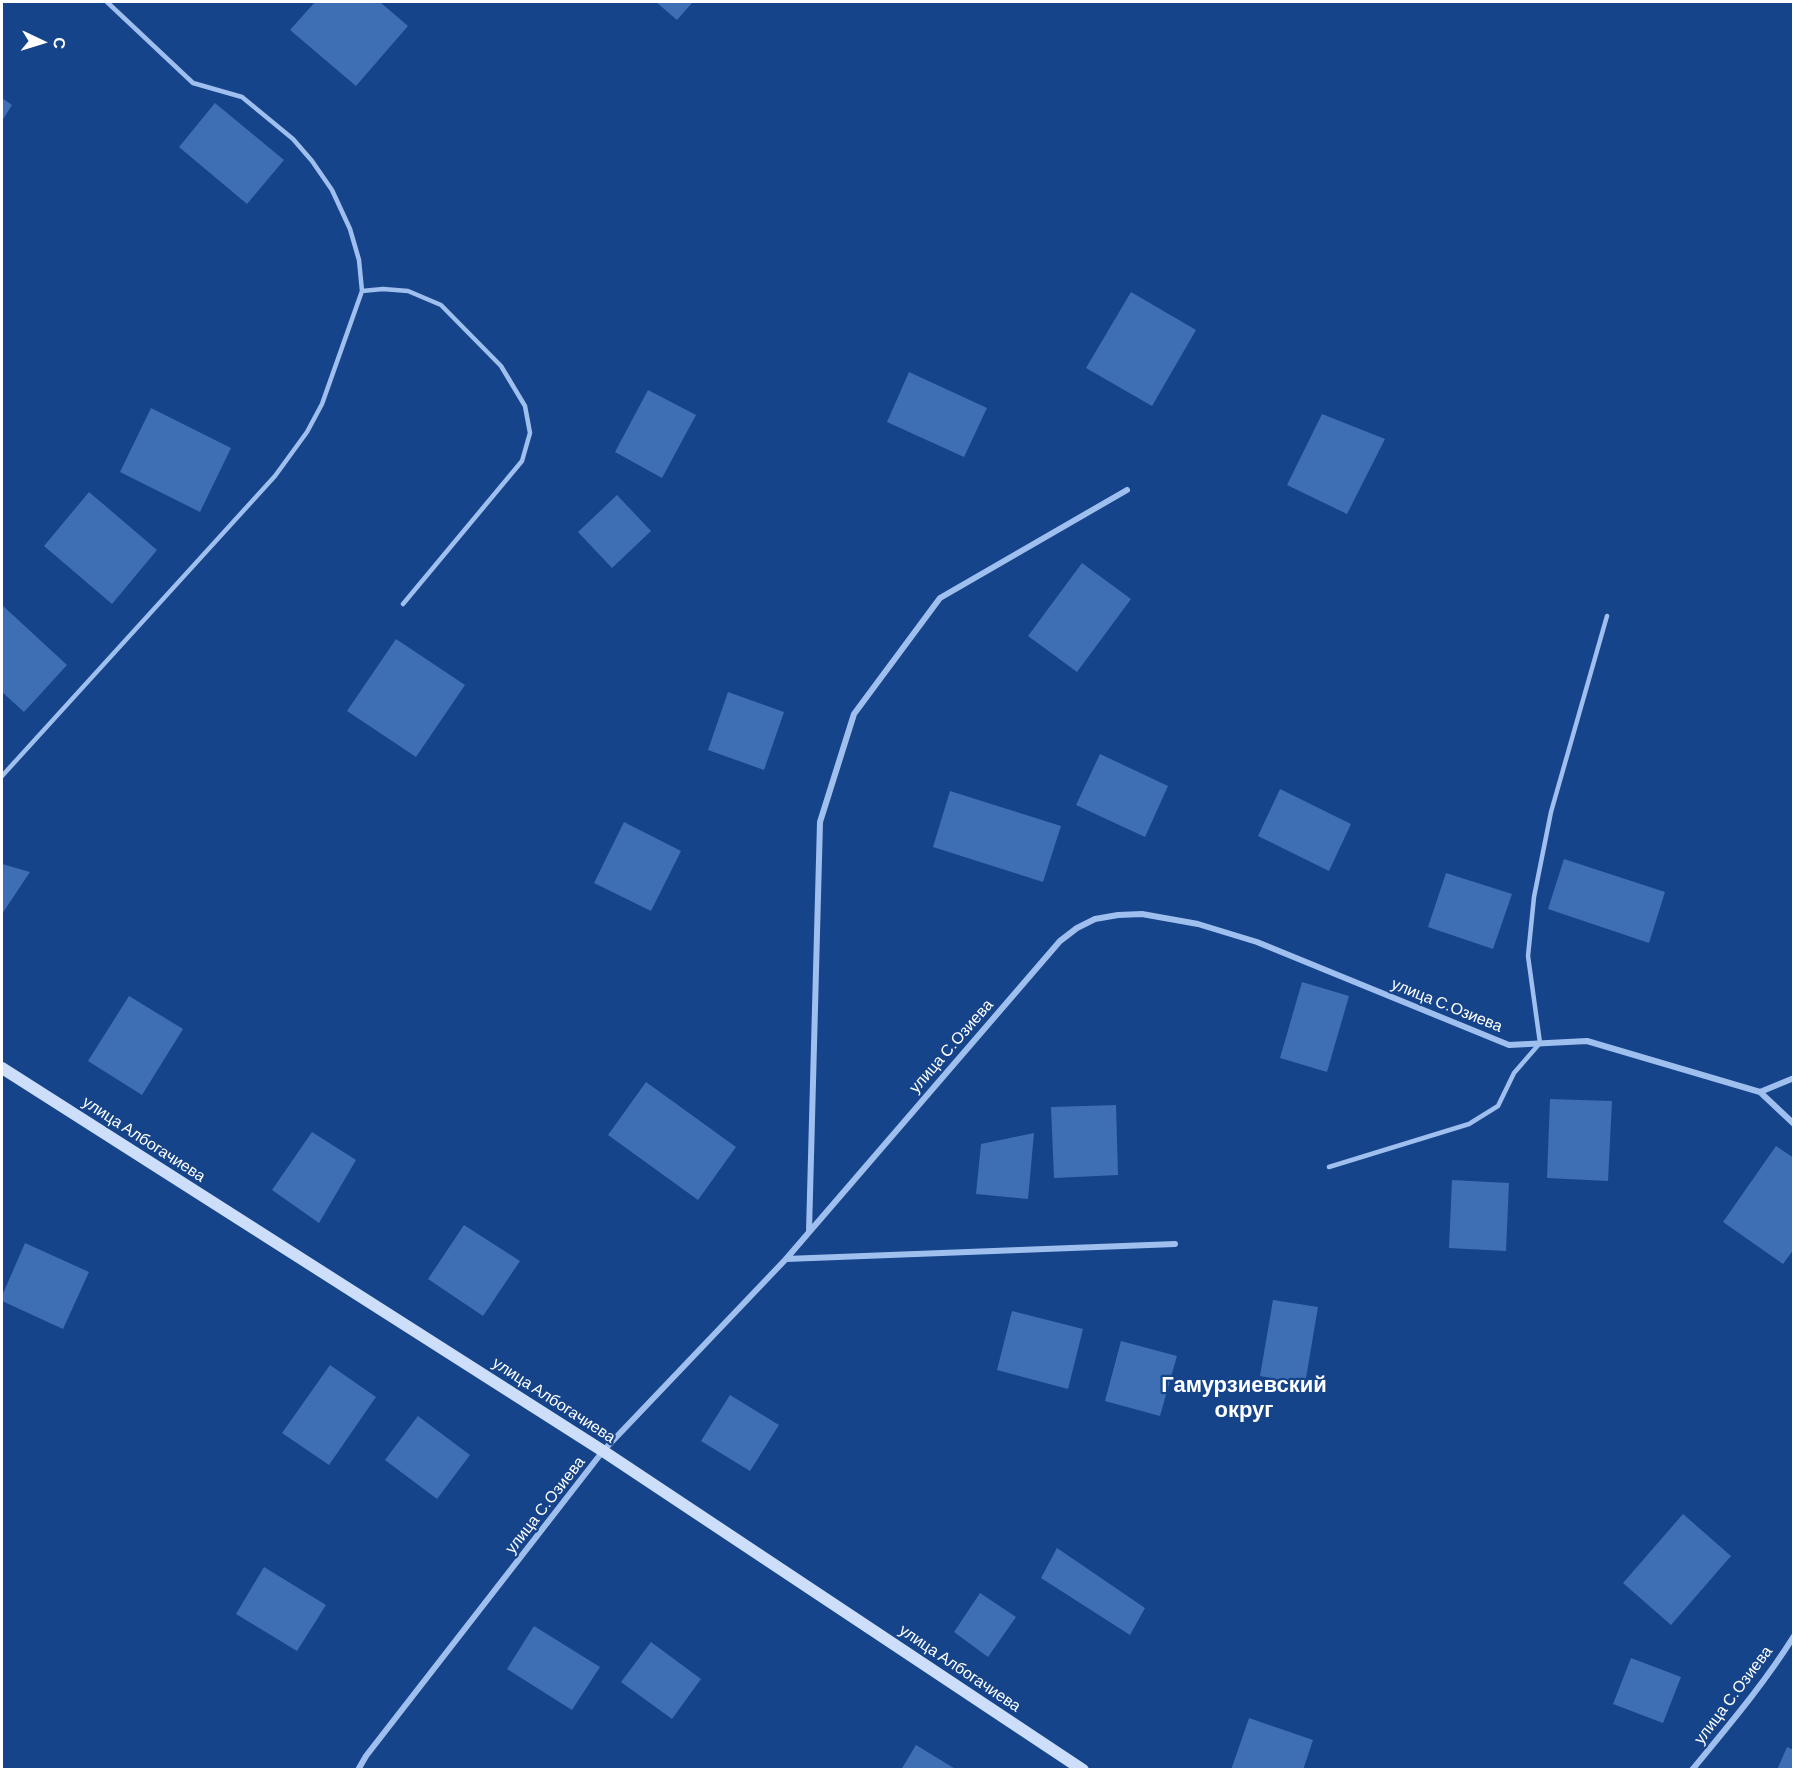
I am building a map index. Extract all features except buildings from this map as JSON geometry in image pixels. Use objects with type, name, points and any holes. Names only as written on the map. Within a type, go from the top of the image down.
[{"type":"street","points":[[809,1231],[820,822],[854,714],[940,598],[1127,490]]},
{"type":"street","name":"улица С.Озиева","points":[[358,1770],[366,1756],[603,1451],[786,1258],[1060,941],[1077,928],[1095,919],[1142,914],[1198,924],[1257,942],[1509,1045],[1587,1041],[1760,1092],[1794,1124]]},
{"type":"street","name":"улица Албогачиева","points":[[2,1068],[603,1451],[1083,1770]]},
{"type":"street","points":[[1760,1092],[1794,1078]]},
{"type":"street","points":[[786,1258],[1175,1244]]},
{"type":"street","name":"улица С.Озиева","points":[[1692,1770],[1773,1670],[1794,1636]]},
{"type":"lane","points":[[2,776],[281,469],[307,432],[322,404],[362,291],[359,260],[351,229],[332,190],[312,160],[293,139],[242,97],[193,84],[107,2]]},
{"type":"lane","points":[[362,291],[383,289],[408,291],[441,305],[501,366],[525,406],[530,434],[522,460],[403,604]]},
{"type":"lane","points":[[1329,1167],[1469,1124],[1498,1106],[1514,1073],[1540,1043],[1528,956],[1534,897],[1551,812],[1607,616]]},
{"type":"district","name":"Гамурзиевский округ","points":[[1244,1398]]}]
